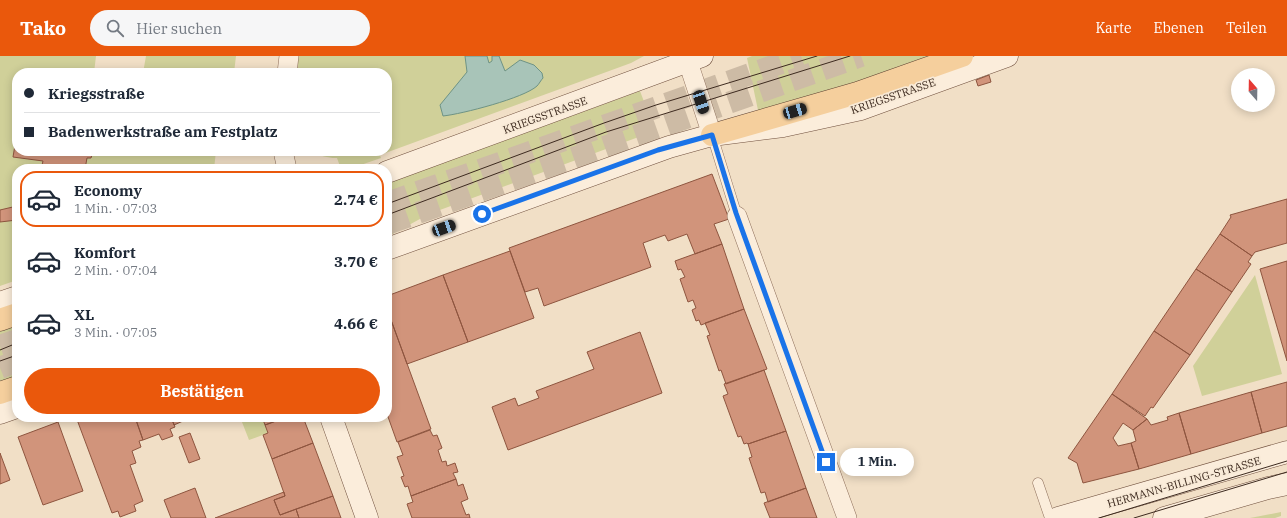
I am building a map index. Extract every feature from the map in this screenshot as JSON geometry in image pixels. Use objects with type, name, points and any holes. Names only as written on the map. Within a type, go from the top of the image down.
[{"type":"main road","points":[[712,135],[857,93],[962,56]]},
{"type":"main road","name":"KRIEGSSTRASSE","points":[[392,247],[658,150],[712,135],[783,126],[861,109],[1007,56]]},
{"type":"main road","name":"KRIEGSSTRASSE","points":[[392,170],[693,58]]},
{"type":"main road","points":[[0,303],[12,299]]},
{"type":"main road","points":[[0,320],[12,316]]},
{"type":"main road","points":[[0,393],[12,389]]},
{"type":"main road","points":[[0,414],[12,409]]},
{"type":"main road","points":[[332,422],[367,518]]},
{"type":"main road","name":"HERMANN-BILLING-STRASSE","points":[[1058,518],[1287,452]]},
{"type":"main road","points":[[1164,518],[1268,488],[1287,484]]},
{"type":"street","points":[[288,68],[289,56]]},
{"type":"street","points":[[693,58],[712,135]]},
{"type":"street","points":[[737,216],[847,518]]},
{"type":"lane","points":[[712,135],[737,216]]},
{"type":"lane","points":[[1038,483],[1050,518]]},
{"type":"green space","points":[[0,56],[96,56],[95,68],[12,68],[12,156],[215,156],[215,164],[12,164],[12,282],[0,286]]},
{"type":"green space","points":[[146,56],[236,56],[235,68],[144,68]]},
{"type":"green space","points":[[298,56],[644,56],[631,63],[392,151],[392,68],[297,68]]},
{"type":"green space","points":[[752,56],[934,56],[759,115],[747,58]]},
{"type":"green space","points":[[640,91],[655,131],[429,214],[392,234],[392,181]]},
{"type":"green space","points":[[322,156],[380,156],[381,158],[364,164],[339,164],[337,158]]},
{"type":"green space","points":[[1255,275],[1282,374],[1202,396],[1193,366]]},
{"type":"green space","points":[[12,324],[12,380],[0,384],[0,329]]},
{"type":"green space","points":[[242,422],[265,422],[268,433],[249,440]]},
{"type":"green space","points":[[1281,512],[1281,516],[1275,518],[1250,518]]},
{"type":"shaded area","points":[[465,56],[487,56],[489,63],[492,61],[492,56],[499,56],[505,71],[520,60],[534,65],[542,73],[543,78],[537,86],[530,91],[507,100],[478,109],[443,116],[440,105],[467,72]]},
{"type":"building","points":[[989,75],[991,82],[978,86],[976,80]]},
{"type":"building","points":[[92,156],[91,158],[87,158],[86,164],[42,164],[43,161],[13,157]]},
{"type":"building","points":[[712,174],[729,219],[714,224],[722,244],[695,254],[687,234],[668,241],[665,235],[643,243],[651,267],[544,306],[538,288],[525,292],[509,248]]},
{"type":"building","points":[[1287,199],[1287,243],[1255,252],[1252,256],[1220,234],[1231,217],[1230,215]]},
{"type":"building","points":[[12,207],[12,221],[0,222],[0,210]]},
{"type":"building","points":[[1220,234],[1252,256],[1248,262],[1251,264],[1232,292],[1196,269]]},
{"type":"building","points":[[722,244],[744,309],[701,325],[699,320],[696,321],[692,310],[696,308],[693,300],[688,302],[680,279],[685,277],[681,269],[678,270],[675,261]]},
{"type":"building","points":[[510,251],[534,318],[468,342],[443,275]]},
{"type":"building","points":[[1287,261],[1287,361],[1260,269]]},
{"type":"building","points":[[1196,269],[1232,292],[1190,355],[1154,331]]},
{"type":"building","points":[[443,275],[468,342],[407,364],[392,323],[392,294]]},
{"type":"building","points":[[744,309],[767,369],[726,384],[721,370],[719,371],[707,336],[710,335],[705,323]]},
{"type":"building","points":[[392,323],[431,429],[397,442],[390,422],[392,422]]},
{"type":"building","points":[[1154,331],[1190,355],[1153,408],[1151,407],[1145,416],[1112,394]]},
{"type":"building","points":[[640,332],[662,393],[508,450],[492,407],[515,398],[518,406],[539,398],[536,391],[594,369],[587,352]]},
{"type":"building","points":[[764,370],[786,431],[744,444],[741,436],[738,437],[723,396],[728,394],[724,384]]},
{"type":"building","points":[[1287,382],[1287,426],[1262,433],[1251,392]]},
{"type":"building","points":[[1251,392],[1262,433],[1191,454],[1179,413]]},
{"type":"building","points":[[1112,394],[1147,419],[1133,430],[1123,423],[1113,438],[1118,446],[1131,443],[1139,469],[1083,483],[1077,463],[1068,458]]},
{"type":"building","points":[[1179,413],[1191,454],[1139,469],[1131,443],[1136,441],[1133,430],[1147,419],[1151,425],[1168,420],[1167,417]]},
{"type":"building","points":[[58,422],[83,491],[43,505],[18,437]]},
{"type":"building","points":[[78,422],[137,422],[143,440],[139,441],[141,447],[132,451],[136,463],[130,465],[143,501],[134,505],[136,511],[120,517],[118,511],[112,513]]},
{"type":"building","points":[[137,422],[173,422],[175,427],[170,429],[173,436],[162,440],[159,434],[143,440]]},
{"type":"building","points":[[173,422],[181,422],[174,425]]},
{"type":"building","points":[[264,422],[273,422],[265,425]]},
{"type":"building","points":[[273,422],[305,422],[313,443],[272,459],[263,435],[268,433],[265,425]]},
{"type":"building","points":[[430,430],[433,436],[437,435],[442,448],[438,450],[442,462],[446,461],[447,466],[455,463],[458,472],[453,473],[456,479],[411,496],[408,486],[405,487],[401,477],[404,476],[397,457],[403,455],[398,442]]},
{"type":"building","points":[[786,431],[806,488],[768,502],[765,492],[761,493],[749,458],[752,457],[748,444]]},
{"type":"building","points":[[190,433],[200,459],[189,463],[179,437]]},
{"type":"building","points":[[313,443],[333,496],[280,515],[274,500],[285,496],[272,459]]},
{"type":"building","points":[[0,453],[10,480],[0,484]]},
{"type":"building","points":[[456,479],[458,486],[463,484],[468,499],[461,502],[466,515],[469,514],[470,518],[412,518],[407,504],[413,502],[411,496]]},
{"type":"building","points":[[195,488],[206,518],[171,518],[164,500]]},
{"type":"building","points":[[806,488],[817,518],[770,518],[764,503]]},
{"type":"building","points":[[284,492],[285,496],[274,500],[280,515],[296,509],[299,518],[215,518]]},
{"type":"building","points":[[333,496],[341,518],[299,518],[296,509]]},
{"type":"tunnel","points":[[392,201],[801,56]]},
{"type":"tunnel","points":[[392,222],[861,56]]},
{"type":"tunnel","points":[[0,346],[12,342]]},
{"type":"tunnel","points":[[0,368],[12,363]]},
{"type":"tram line","points":[[392,202],[656,105],[817,56]]},
{"type":"tram line","points":[[392,213],[606,132],[850,56]]},
{"type":"tram line","points":[[0,350],[12,345]]},
{"type":"tram line","points":[[0,361],[12,357]]},
{"type":"tram line","points":[[1099,518],[1287,461]]},
{"type":"tram line","points":[[1134,518],[1287,472]]},
{"type":"route","points":[[482,214],[669,146],[712,135],[736,213],[826,462]]}]
